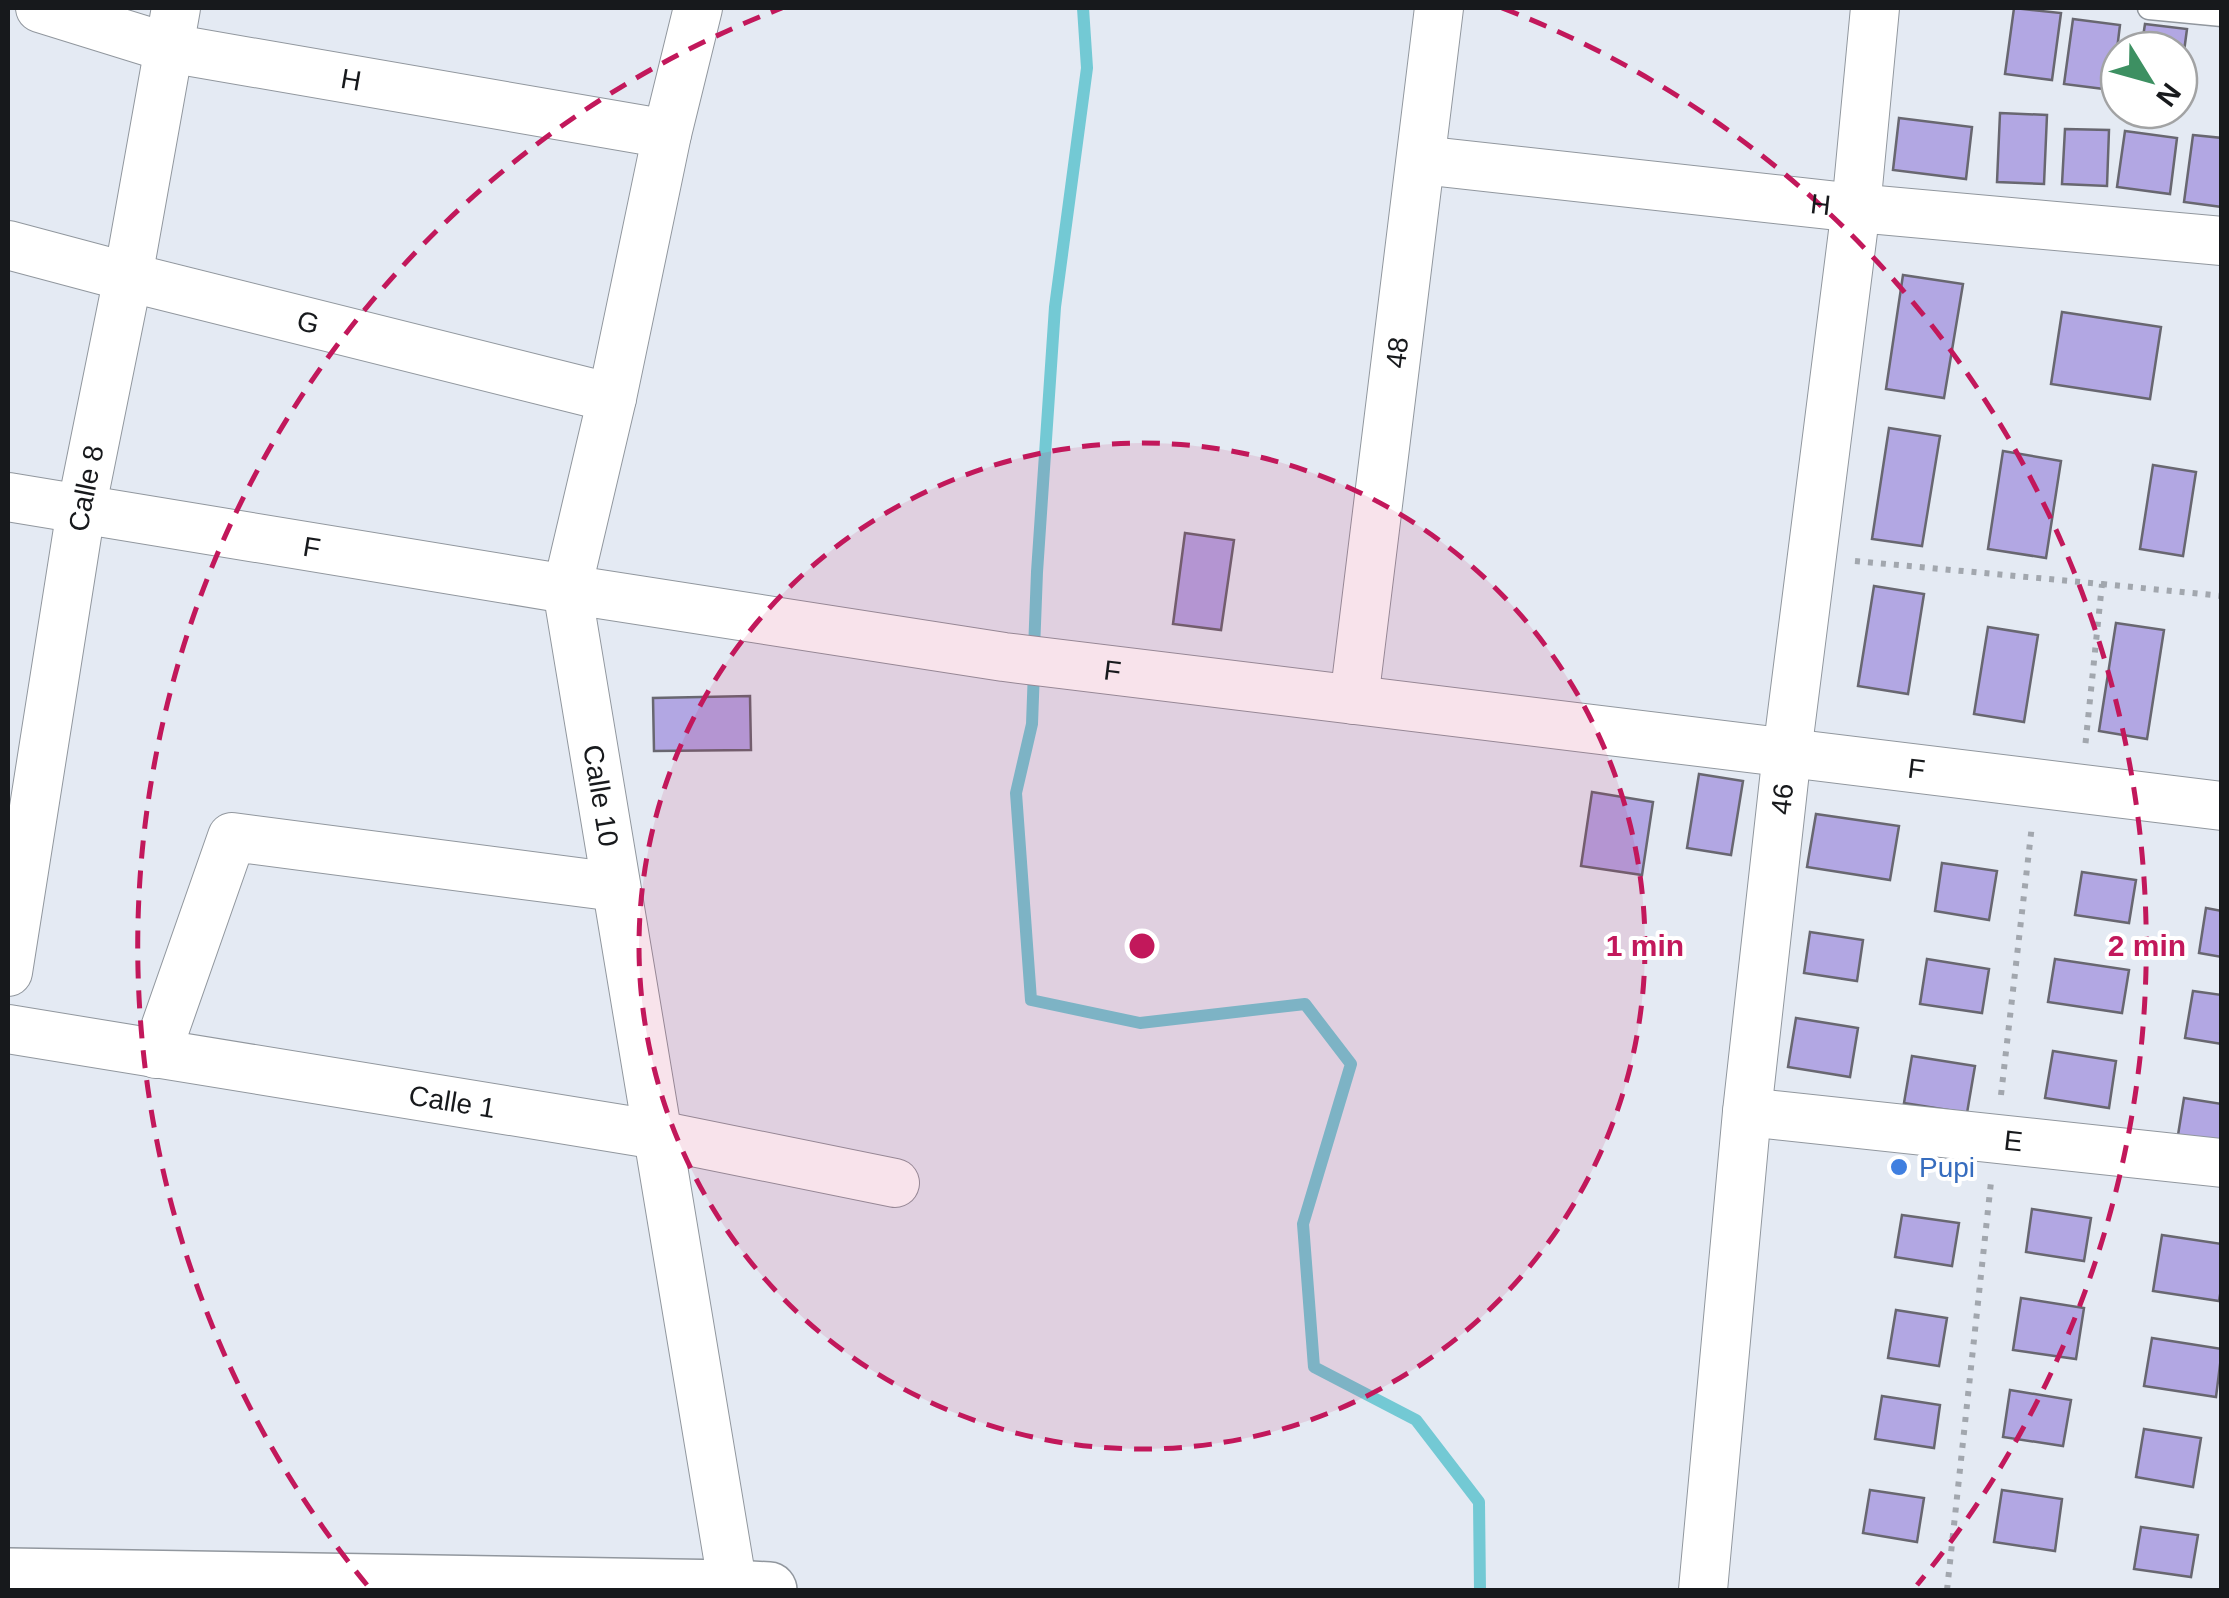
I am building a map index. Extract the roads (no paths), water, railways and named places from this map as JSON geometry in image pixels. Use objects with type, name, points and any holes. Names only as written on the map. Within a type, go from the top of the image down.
[{"type":"street","name":"H","points":[[40,8],[172,28],[667,134]]},
{"type":"street","name":"Calle 10","points":[[698,8],[567,590],[658,1135],[751,1589]]},
{"type":"street","name":"48","points":[[1354,700],[1440,8]]},
{"type":"street","name":"46","points":[[1703,1590],[1747,1112],[1787,753],[1856,208],[1875,8]]},
{"type":"street","name":"Calle 8","points":[[8,972],[81,510],[128,278],[172,28]]},
{"type":"street","name":"H","points":[[1420,160],[1856,208],[2222,241]]},
{"type":"street","name":"G","points":[[8,245],[612,398]]},
{"type":"street","name":"F","points":[[8,497],[567,590],[1004,657],[2222,806]]},
{"type":"street","points":[[156,1054],[232,837],[616,887]]},
{"type":"street","name":"Calle 1","points":[[8,1029],[658,1135],[895,1183]]},
{"type":"street","name":"E","points":[[1747,1112],[2222,1163]]},
{"type":"street","points":[[8,1576],[751,1589]]},
{"type":"lane","points":[[2148,8],[2222,15]]},
{"type":"waterway","points":[[1034,650],[1055,307],[1087,68],[1083,8]]},
{"type":"waterway","points":[[1034,670],[1032,724],[1016,793],[1031,1000],[1140,1023],[1305,1004],[1351,1064],[1303,1224],[1314,1367],[1416,1420],[1479,1502],[1480,1590]]},
{"type":"place","name":"Pupi","points":[[1899,1167]]}]
